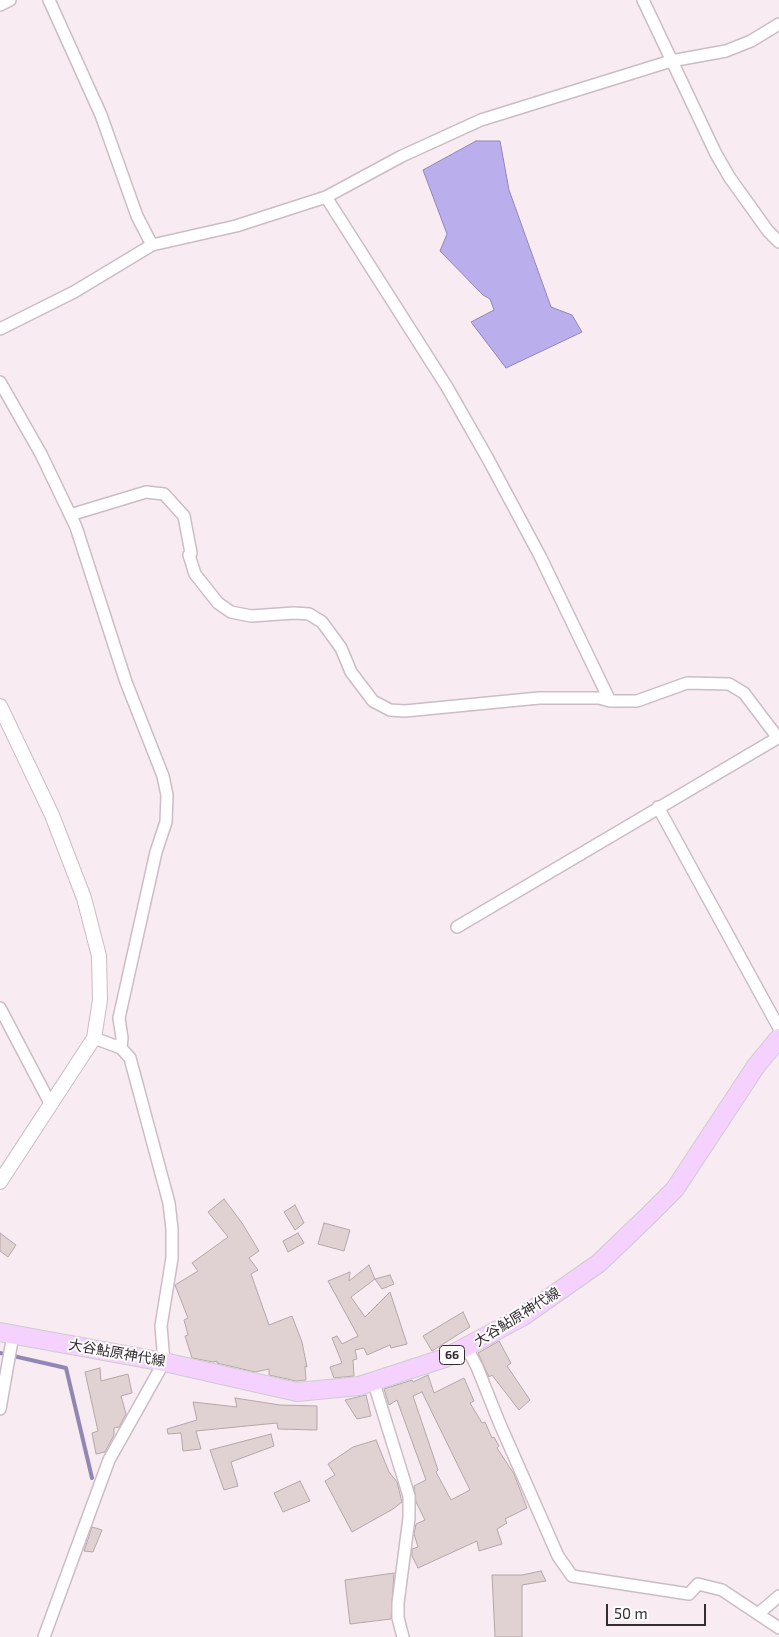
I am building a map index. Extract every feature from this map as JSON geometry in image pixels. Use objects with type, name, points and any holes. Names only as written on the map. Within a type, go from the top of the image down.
[{"type":"main road","name":"大谷鮎原神代線","points":[[6,1333],[164,1362],[297,1392],[359,1386],[445,1358],[522,1318],[599,1263],[648,1217],[675,1189],[756,1066],[779,1038]]},
{"type":"street","points":[[0,5],[10,0]]},
{"type":"street","points":[[49,0],[101,115],[137,216],[152,245]]},
{"type":"street","points":[[643,0],[720,162],[768,231],[779,242]]},
{"type":"street","points":[[0,329],[74,292],[152,245],[236,226],[326,197],[402,156],[481,120],[671,61],[726,51],[751,42],[779,24]]},
{"type":"street","points":[[326,197],[447,386],[540,556],[610,700]]},
{"type":"street","points":[[0,382],[41,454],[76,527],[126,682],[163,776],[167,795],[166,822],[156,852],[119,1018],[122,1038],[121,1048]]},
{"type":"street","points":[[70,515],[146,492],[164,494],[184,516],[190,555],[196,574],[218,603],[231,612],[251,616],[294,613],[309,614],[322,622],[341,648],[351,672],[367,694],[373,701],[390,710],[405,711],[539,698],[599,698],[637,701],[687,683],[729,684],[744,693],[779,738],[658,807],[456,927]]},
{"type":"street","points":[[0,706],[52,815],[84,898],[99,956],[100,1000],[94,1038],[0,1182]]},
{"type":"street","points":[[658,807],[779,1028]]},
{"type":"street","points":[[0,1008],[51,1105]]},
{"type":"street","points":[[44,1637],[80,1533],[109,1460],[164,1362],[161,1326],[172,1258],[172,1229],[169,1203],[130,1058],[121,1048],[94,1038]]},
{"type":"street","points":[[0,1409],[6,1333]]},
{"type":"street","points":[[467,1348],[477,1367],[558,1556],[572,1576],[689,1594],[698,1584],[722,1590],[779,1628]]},
{"type":"street","points":[[373,1380],[409,1496],[409,1518],[398,1603],[398,1618],[403,1637]]},
{"type":"street","points":[[759,1613],[779,1596]]},
{"type":"shaded area","points":[[476,141],[500,141],[509,190],[551,307],[572,315],[582,332],[506,368],[471,322],[494,310],[490,299],[483,295],[440,251],[447,234],[423,170]]},
{"type":"building","points":[[224,1199],[242,1223],[259,1251],[249,1258],[258,1270],[251,1274],[269,1325],[292,1316],[302,1342],[307,1367],[305,1366],[306,1380],[296,1381],[269,1375],[269,1369],[255,1372],[217,1363],[217,1361],[192,1358],[185,1336],[188,1335],[184,1320],[188,1318],[175,1285],[198,1271],[192,1263],[228,1237],[208,1212]]},
{"type":"building","points":[[295,1205],[304,1223],[295,1230],[284,1212]]},
{"type":"building","points":[[324,1223],[350,1230],[344,1251],[318,1244]]},
{"type":"building","points":[[0,1233],[16,1245],[8,1257],[0,1251]]},
{"type":"building","points":[[298,1233],[304,1243],[288,1252],[283,1241]]},
{"type":"building","points":[[369,1265],[375,1279],[351,1297],[365,1317],[390,1292],[407,1344],[391,1348],[390,1345],[367,1355],[364,1348],[355,1350],[357,1359],[353,1360],[354,1376],[334,1378],[330,1367],[342,1363],[332,1338],[337,1336],[342,1344],[358,1336],[328,1281],[350,1272],[349,1281]]},
{"type":"building","points":[[390,1275],[394,1284],[382,1289],[375,1279]]},
{"type":"building","points":[[463,1312],[470,1327],[432,1351],[423,1336]]},
{"type":"building","points":[[499,1341],[511,1363],[507,1366],[530,1400],[519,1410],[492,1375],[489,1377],[478,1353]]},
{"type":"building","points":[[100,1368],[101,1381],[128,1374],[132,1393],[121,1396],[126,1414],[119,1427],[114,1428],[114,1435],[105,1452],[96,1454],[92,1433],[98,1431],[85,1372]]},
{"type":"building","points":[[428,1375],[434,1393],[464,1378],[474,1401],[470,1403],[482,1423],[485,1422],[492,1438],[494,1437],[499,1446],[497,1448],[514,1474],[527,1508],[505,1519],[507,1523],[497,1529],[502,1544],[479,1551],[477,1541],[418,1568],[412,1556],[412,1549],[418,1547],[414,1534],[416,1524],[425,1520],[416,1502],[414,1486],[426,1480],[397,1400],[389,1405],[384,1389],[412,1380],[413,1382]],"holes":[[[422,1392],[470,1490],[451,1500],[436,1472],[438,1470],[413,1396]]]},
{"type":"building","points":[[366,1395],[371,1416],[357,1419],[345,1400]]},
{"type":"building","points":[[235,1398],[280,1405],[317,1406],[317,1430],[278,1429],[277,1423],[196,1431],[201,1449],[183,1451],[181,1433],[168,1434],[167,1429],[197,1420],[193,1402],[237,1407]]},
{"type":"building","points":[[271,1434],[274,1446],[231,1462],[238,1486],[224,1490],[210,1450]]},
{"type":"building","points":[[376,1440],[389,1472],[397,1482],[402,1502],[352,1532],[325,1481],[335,1475],[328,1464],[353,1447]]},
{"type":"building","points":[[300,1481],[310,1501],[283,1512],[274,1493]]},
{"type":"building","points":[[92,1527],[102,1530],[93,1552],[84,1551]]},
{"type":"building","points":[[541,1571],[546,1581],[522,1585],[522,1637],[495,1637],[492,1575],[522,1575]]},
{"type":"building","points":[[394,1573],[391,1619],[350,1624],[345,1580]]},
{"type":"waterway","points":[[0,1353],[66,1368],[92,1478]]}]
